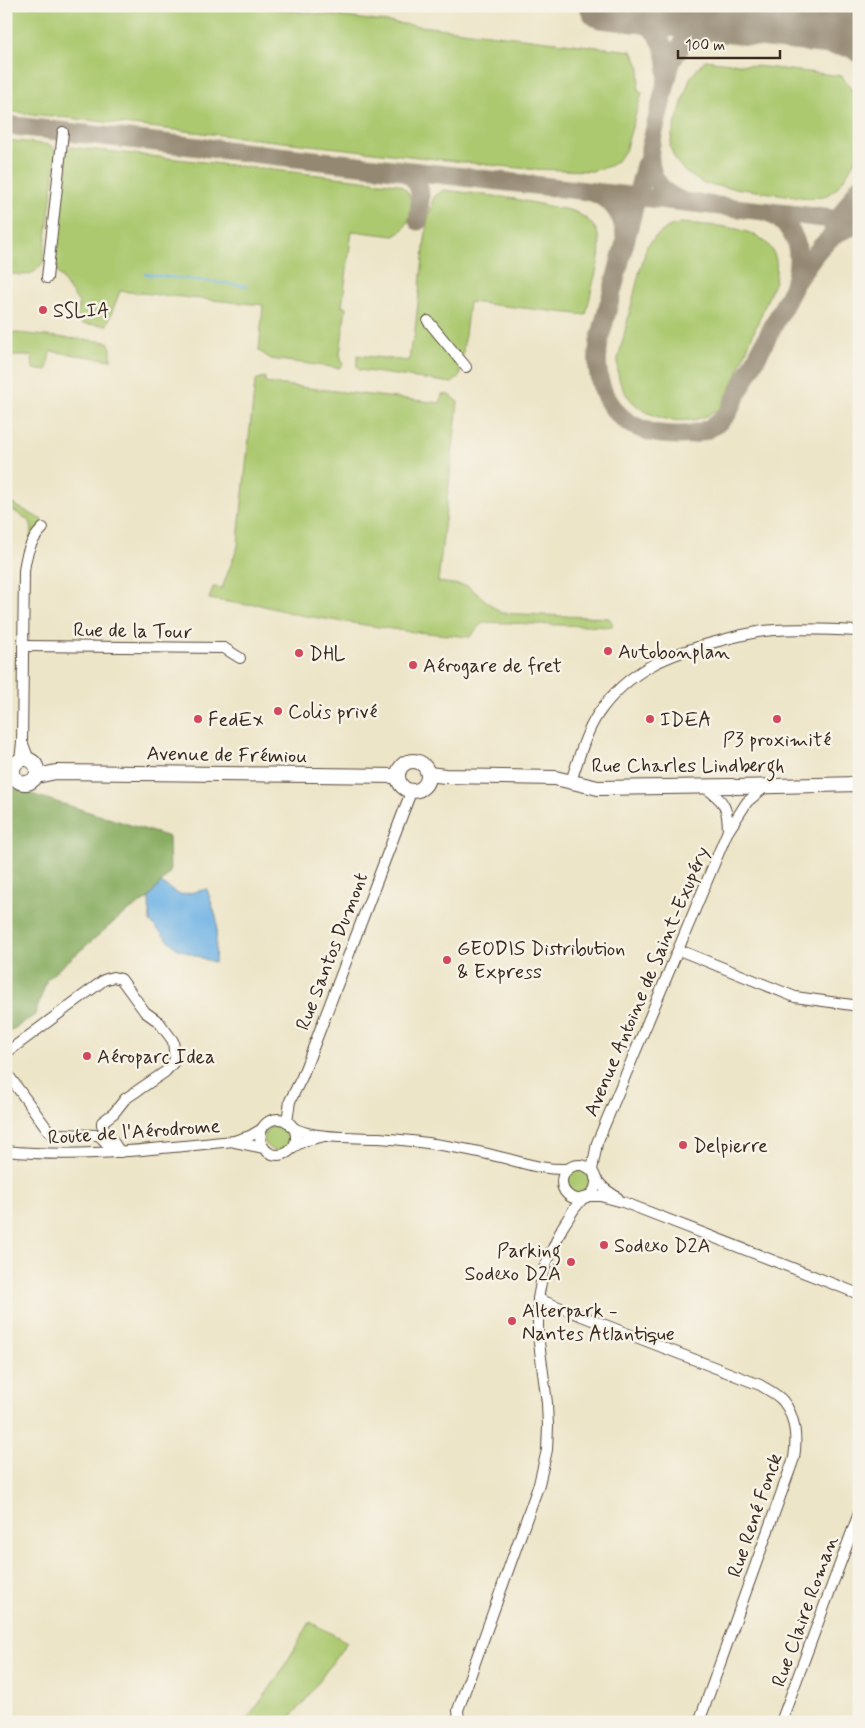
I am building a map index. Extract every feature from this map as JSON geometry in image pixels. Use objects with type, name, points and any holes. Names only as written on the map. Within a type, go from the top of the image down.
[{"type":"main road","points":[[415,761],[424,765],[429,774],[427,783],[416,792],[407,790],[400,784],[398,776],[401,766],[415,761]]},
{"type":"main road","name":"Avenue de Frémiou","points":[[20,769],[56,772],[398,776]]},
{"type":"main road","name":"Rue Charles Lindbergh","points":[[429,774],[444,776],[546,777],[598,788],[859,784]]},
{"type":"street","points":[[47,278],[63,132]]},
{"type":"street","points":[[428,321],[466,367]]},
{"type":"street","points":[[20,769],[24,571],[26,554],[36,535],[43,528]]},
{"type":"street","points":[[571,781],[586,737],[598,714],[625,684],[660,660],[697,647],[761,631],[789,629],[859,631]]},
{"type":"street","name":"Rue de la Tour","points":[[23,646],[224,648],[240,658]]},
{"type":"street","name":"Avenue Antoine de Saint-Exupéry","points":[[594,1174],[597,1143],[728,832],[741,809],[753,796],[767,786]]},
{"type":"street","points":[[704,787],[716,795],[723,803]]},
{"type":"street","points":[[723,803],[725,795],[733,787],[740,797],[741,809]]},
{"type":"street","name":"Rue Santos Dumont","points":[[290,1124],[290,1101],[302,1077],[411,792]]},
{"type":"street","name":"Avenue Antoine de Saint-Exupéry","points":[[723,803],[728,818],[728,832]]},
{"type":"street","points":[[679,950],[795,997],[859,1006]]},
{"type":"street","points":[[6,1053],[104,980],[112,977],[121,979],[145,1012],[159,1022],[173,1041],[175,1058],[165,1072],[124,1099],[114,1113],[102,1122],[116,1152]]},
{"type":"street","points":[[6,1072],[51,1134],[99,1134],[116,1152]]},
{"type":"street","points":[[290,1101],[262,1129],[260,1139],[264,1148],[270,1154],[276,1156],[287,1152],[304,1141],[325,1136]]},
{"type":"street","points":[[273,1120],[280,1120],[290,1124],[297,1130],[325,1136],[389,1139],[500,1157],[536,1168],[564,1188],[572,1197],[600,1196],[622,1202],[859,1294]]},
{"type":"street","points":[[290,1124],[295,1132],[293,1147]]},
{"type":"street","name":"Route de l'Aérodrome","points":[[6,1151],[42,1155],[80,1155],[116,1152],[234,1141],[250,1136],[262,1129]]},
{"type":"street","name":"Route de l'Aérodrome","points":[[234,1141],[264,1148]]},
{"type":"street","name":"Avenue Antoine de Saint-Exupéry","points":[[572,1167],[597,1143]]},
{"type":"street","points":[[536,1168],[583,1165],[594,1174],[605,1189],[622,1202]]},
{"type":"street","points":[[562,1228],[566,1205],[564,1174],[572,1167]]},
{"type":"street","points":[[459,1721],[458,1710],[523,1531],[539,1484],[547,1450],[547,1403],[538,1335],[538,1299],[543,1271],[562,1228],[574,1209],[595,1186],[594,1174]]},
{"type":"street","name":"Rue René Fonck","points":[[538,1299],[760,1385],[783,1401],[790,1414],[796,1436],[794,1458],[700,1722]]},
{"type":"street","name":"Rue Claire Roman","points":[[781,1722],[859,1513]]},
{"type":"green space","points":[[6,6],[251,6],[632,51],[640,68],[638,91],[642,93],[625,151],[610,166],[592,171],[529,169],[6,111]]},
{"type":"green space","points":[[705,60],[842,76],[859,100],[859,154],[836,189],[824,197],[808,198],[704,184],[685,172],[676,161],[670,147],[672,135],[690,78]]},
{"type":"green space","points":[[6,140],[49,145],[57,152],[43,262],[35,271],[27,275],[6,273]]},
{"type":"green space","points":[[70,147],[398,184],[409,194],[411,201],[408,222],[400,233],[394,236],[352,231],[342,307],[346,307],[340,354],[343,365],[339,368],[271,359],[259,351],[263,305],[120,291],[107,325],[82,324],[78,316],[79,303],[54,267],[64,153]]},
{"type":"green space","points":[[444,190],[510,198],[573,211],[590,222],[598,236],[600,252],[586,315],[469,302],[460,376],[452,383],[359,370],[357,367],[357,355],[409,361],[411,344],[414,339],[427,222],[434,196]]},
{"type":"green space","points":[[681,223],[720,226],[747,232],[768,244],[774,254],[776,264],[775,281],[724,405],[704,417],[685,421],[660,417],[648,413],[637,406],[622,387],[618,374],[618,359],[647,246],[668,227]]},
{"type":"green space","points":[[6,332],[108,342],[111,348],[111,360],[50,351],[47,371],[33,369],[32,356],[6,356]]},
{"type":"green space","points":[[265,377],[265,383],[440,403],[442,394],[449,395],[458,402],[438,582],[468,586],[501,613],[609,618],[613,624],[611,627],[483,622],[470,637],[405,631],[299,615],[256,604],[247,605],[209,599],[213,587],[222,588],[238,546],[255,383],[257,379]]},
{"type":"green space","points":[[6,500],[42,520],[40,526],[30,537],[32,529],[30,521],[6,506]]},
{"type":"green space","points":[[6,786],[169,837],[170,872],[149,898],[121,916],[47,979],[35,1015],[6,1034]]},
{"type":"green space","points":[[277,1125],[286,1129],[290,1138],[286,1147],[277,1151],[268,1147],[264,1138],[268,1129]]},
{"type":"green space","points":[[579,1170],[587,1174],[591,1182],[587,1190],[579,1194],[571,1190],[567,1182],[571,1174]]},
{"type":"green space","points":[[310,1622],[347,1642],[304,1702],[285,1722],[244,1722],[271,1686]]},
{"type":"water","points":[[161,883],[180,895],[207,889],[217,920],[215,963],[176,948],[150,922],[149,898]]},
{"type":"waterway","points":[[145,274],[247,286]]},
{"type":"taxiway","points":[[610,7],[634,16],[652,29],[664,48],[667,59],[667,73]]},
{"type":"taxiway","points":[[680,200],[660,186],[653,172],[650,156],[650,148],[671,63],[686,40],[708,26],[727,22],[744,22]]},
{"type":"taxiway","points":[[810,30],[836,39],[848,45],[859,54]]},
{"type":"taxiway","points":[[6,125],[859,222]]},
{"type":"taxiway","points":[[645,165],[599,342],[598,362],[600,380],[606,397],[615,410],[627,421],[642,429],[660,434],[694,434],[712,427],[727,414],[793,288],[796,276],[798,254],[793,235],[787,226],[768,212]]},
{"type":"taxiway","points":[[401,170],[409,174],[418,185],[420,191],[418,221]]},
{"type":"taxiway","points":[[833,228],[859,187]]},
{"type":"taxiway","points":[[594,193],[601,196],[617,211],[623,224],[625,239]]},
{"type":"taxiway","points":[[797,280],[822,245],[838,232],[859,225]]},
{"type":"runway","points":[[603,6],[859,35]]},
{"type":"place","name":"SSLIA","points":[[43,310]]},
{"type":"place","name":"Autobonplan","points":[[608,651]]},
{"type":"place","name":"DHL","points":[[299,653]]},
{"type":"place","name":"Aérogare de fret","points":[[413,665]]},
{"type":"place","name":"Colis privé","points":[[278,711]]},
{"type":"place","name":"FedEx","points":[[198,719]]},
{"type":"place","name":"IDEA","points":[[650,719]]},
{"type":"place","name":"P3 proximité","points":[[777,719]]},
{"type":"place","name":"GEODIS Distribution & Express","points":[[447,960]]},
{"type":"place","name":"Aéroparc Idea","points":[[87,1056]]},
{"type":"place","name":"Delpierre","points":[[683,1145]]},
{"type":"place","name":"Sodexo D2A","points":[[604,1245]]},
{"type":"place","name":"Parking Sodexo D2A","points":[[571,1262]]},
{"type":"place","name":"Alterpark - Nantes Atlantique","points":[[512,1321]]}]
